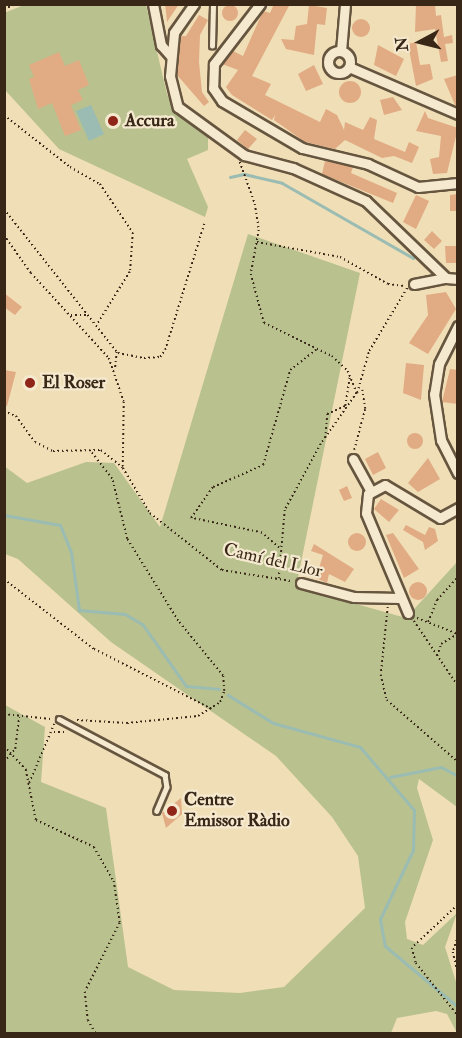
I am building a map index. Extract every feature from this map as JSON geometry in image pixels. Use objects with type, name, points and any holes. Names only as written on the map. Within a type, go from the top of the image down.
[{"type":"street","points":[[153,4],[159,36],[171,56]]},
{"type":"street","points":[[194,4],[174,33],[171,56],[178,107],[224,135],[235,150],[366,201],[446,278]]},
{"type":"street","points":[[260,4],[214,64],[213,88],[222,101],[302,148],[368,164],[418,187],[458,183]]},
{"type":"street","points":[[341,51],[345,4]]},
{"type":"street","points":[[341,51],[329,57],[329,67],[341,73],[349,67]]},
{"type":"street","points":[[341,51],[348,57],[349,67]]},
{"type":"street","points":[[349,67],[458,114]]},
{"type":"street","points":[[411,285],[446,278],[458,279]]},
{"type":"street","points":[[458,326],[442,358],[434,394],[441,440],[458,474]]},
{"type":"street","points":[[353,459],[370,490],[366,513],[399,598],[410,615]]},
{"type":"street","points":[[370,490],[392,488],[440,518],[458,508]]},
{"type":"street","name":"Camí del Llor","points":[[301,583],[388,600],[399,598]]},
{"type":"lane","points":[[212,46],[213,4]]},
{"type":"lane","points":[[57,719],[165,775],[158,811]]},
{"type":"path","points":[[4,9],[16,4]]},
{"type":"path","points":[[4,116],[70,167],[100,184],[134,233],[130,272],[97,325]]},
{"type":"path","points":[[235,150],[255,204],[257,242],[252,274],[264,322],[318,348],[350,375],[357,393]]},
{"type":"path","points":[[4,209],[117,352],[144,358],[160,357],[165,350],[204,224]]},
{"type":"path","points":[[4,235],[115,370]]},
{"type":"path","points":[[257,242],[321,252],[388,284],[411,285],[369,351],[362,389],[365,409],[353,459]]},
{"type":"path","points":[[70,315],[89,314]]},
{"type":"path","points":[[280,549],[262,533],[191,518],[220,482],[263,465],[290,370],[318,348]]},
{"type":"path","points":[[117,352],[115,370],[126,419],[123,468]]},
{"type":"path","points":[[324,439],[327,414],[345,406],[350,375]]},
{"type":"path","points":[[279,579],[285,510],[324,439],[362,389]]},
{"type":"path","points":[[4,411],[16,416],[35,442],[53,451],[101,450],[123,468]]},
{"type":"path","points":[[4,714],[127,723],[198,716],[212,709],[224,691],[223,676],[178,621],[127,539],[112,479],[90,451]]},
{"type":"path","name":"Camí del Llor","points":[[123,468],[150,513],[195,554],[222,570],[301,583]]},
{"type":"path","points":[[428,622],[437,600],[458,577]]},
{"type":"path","points":[[4,579],[94,649],[212,709]]},
{"type":"path","points":[[388,600],[381,662],[387,700],[458,762]]},
{"type":"path","points":[[410,615],[457,634]]},
{"type":"path","points":[[410,615],[458,686]]},
{"type":"path","points":[[437,658],[441,644],[457,634]]},
{"type":"path","points":[[4,762],[13,753],[19,716]]},
{"type":"path","points":[[29,783],[57,719]]},
{"type":"path","points":[[53,732],[77,731]]},
{"type":"path","points":[[4,746],[13,753],[29,783],[36,820],[94,847],[114,881],[120,923],[85,992],[88,1020],[96,1034]]},
{"type":"path","points":[[458,905],[412,948],[416,963],[458,1016]]},
{"type":"path","points":[[458,936],[453,952],[458,975]]},
{"type":"path","points":[[4,977],[9,1000],[4,1016]]},
{"type":"green space","name":"Accura","points":[[24,5],[146,5],[167,94],[173,107],[208,131],[208,150],[187,159],[208,207],[205,217],[59,149],[5,90],[4,13]]},
{"type":"green space","points":[[248,234],[360,273],[296,587],[406,618],[457,562],[457,807],[419,779],[417,788],[433,840],[405,922],[407,939],[423,945],[457,913],[445,947],[457,985],[457,1033],[447,1014],[436,1011],[397,1018],[391,1033],[5,1033],[5,705],[45,727],[41,782],[106,808],[128,967],[174,990],[240,993],[284,987],[365,908],[358,856],[332,817],[276,756],[111,642],[18,559],[5,554],[4,466],[27,483],[86,462],[114,463],[160,527]]},
{"type":"water","points":[[91,105],[104,134],[89,141],[76,111]]},
{"type":"building","points":[[165,4],[179,4],[167,22],[166,12]]},
{"type":"building","points":[[274,4],[290,4],[252,76],[271,84],[265,95],[320,122],[326,109],[337,115],[344,130],[345,122],[363,130],[370,117],[377,120],[374,139],[405,152],[409,142],[419,147],[412,163],[394,156],[382,158],[345,140],[335,149],[305,142],[274,120],[275,115],[272,120],[232,95],[226,87],[238,70],[222,64],[233,51],[243,56],[263,11],[270,13]]},
{"type":"building","points":[[416,4],[435,4],[436,16],[441,15],[444,37],[452,35],[453,43],[445,44],[448,61],[441,62],[435,29],[415,32]]},
{"type":"building","points":[[227,5],[233,5],[238,13],[236,19],[227,21],[222,16],[222,10]]},
{"type":"building","points":[[309,5],[327,8],[325,25],[317,24],[314,55],[286,49],[281,39],[294,40],[296,26],[307,24]]},
{"type":"building","points":[[199,15],[208,20],[200,35],[199,62],[202,92],[209,102],[204,106],[177,75],[181,36],[186,36]]},
{"type":"building","points":[[361,19],[367,22],[370,28],[367,34],[361,37],[355,34],[352,28],[355,22]]},
{"type":"building","points":[[416,42],[420,65],[430,64],[433,79],[416,86],[408,44]]},
{"type":"building","points":[[378,45],[404,59],[396,76],[374,65]]},
{"type":"building","points":[[59,52],[65,66],[79,60],[89,85],[78,90],[83,100],[71,105],[81,130],[65,136],[52,103],[38,109],[29,79],[34,77],[29,65]]},
{"type":"building","points":[[314,65],[323,84],[306,91],[298,74]]},
{"type":"building","points":[[458,75],[458,105],[455,105],[444,79]]},
{"type":"building","points":[[350,81],[360,88],[361,92],[354,102],[350,103],[340,96],[339,92],[346,82]]},
{"type":"building","points":[[393,97],[402,110],[384,115],[380,100]]},
{"type":"building","points":[[425,111],[428,118],[458,128],[447,173],[433,174],[430,159],[439,157],[441,136],[416,131]]},
{"type":"building","points":[[245,130],[257,139],[248,149],[237,140]]},
{"type":"building","points":[[325,161],[353,167],[351,173],[397,193],[393,203],[322,174]]},
{"type":"building","points":[[458,194],[458,211],[450,211],[450,195]]},
{"type":"building","points":[[416,195],[429,201],[416,229],[403,222]]},
{"type":"building","points":[[432,231],[442,241],[434,249],[424,240]]},
{"type":"building","points":[[445,246],[458,246],[458,263],[446,263]]},
{"type":"building","points":[[446,292],[456,309],[428,354],[409,343],[428,315],[426,295]]},
{"type":"building","points":[[4,293],[22,307],[15,315],[4,307]]},
{"type":"building","points":[[406,363],[424,365],[421,400],[403,393]]},
{"type":"building","points":[[450,369],[458,370],[458,404],[442,402]]},
{"type":"building","points":[[4,370],[16,372],[7,406],[4,406]]},
{"type":"building","points":[[415,433],[421,435],[423,441],[421,447],[415,449],[409,447],[407,441],[409,435]]},
{"type":"building","points":[[378,452],[386,468],[373,475],[365,459]]},
{"type":"building","points":[[428,458],[440,479],[418,492],[408,483]]},
{"type":"building","points":[[347,486],[352,498],[344,501],[339,490]]},
{"type":"building","points":[[381,499],[399,510],[389,522],[374,509]]},
{"type":"building","points":[[406,525],[425,535],[429,527],[435,529],[438,541],[425,550],[423,542],[403,530]]},
{"type":"building","points":[[357,533],[363,536],[366,542],[363,548],[357,551],[351,548],[348,542],[351,536]]},
{"type":"building","points":[[393,533],[419,569],[404,578],[386,535]]},
{"type":"building","points":[[314,544],[354,569],[345,582],[329,574],[327,583],[316,578],[323,555],[311,551]]},
{"type":"building","points":[[418,582],[424,585],[427,591],[424,597],[418,600],[412,597],[409,591],[412,585]]},
{"type":"building","name":"Centre Emissor Ràdio","points":[[181,798],[182,814],[166,828],[162,813]]},
{"type":"waterway","points":[[230,177],[244,174],[282,183],[413,258]]},
{"type":"waterway","points":[[4,515],[60,525],[71,552],[79,610],[125,614],[143,625],[186,686],[219,689]]},
{"type":"waterway","points":[[228,695],[273,723],[360,747],[414,810],[413,850],[380,919],[385,946],[458,1007]]},
{"type":"waterway","points":[[390,777],[441,767],[458,776]]},
{"type":"place","name":"Accura","points":[[113,121]]},
{"type":"place","name":"El Roser","points":[[30,383]]},
{"type":"place","name":"Centre Emissor Ràdio","points":[[172,811]]}]
